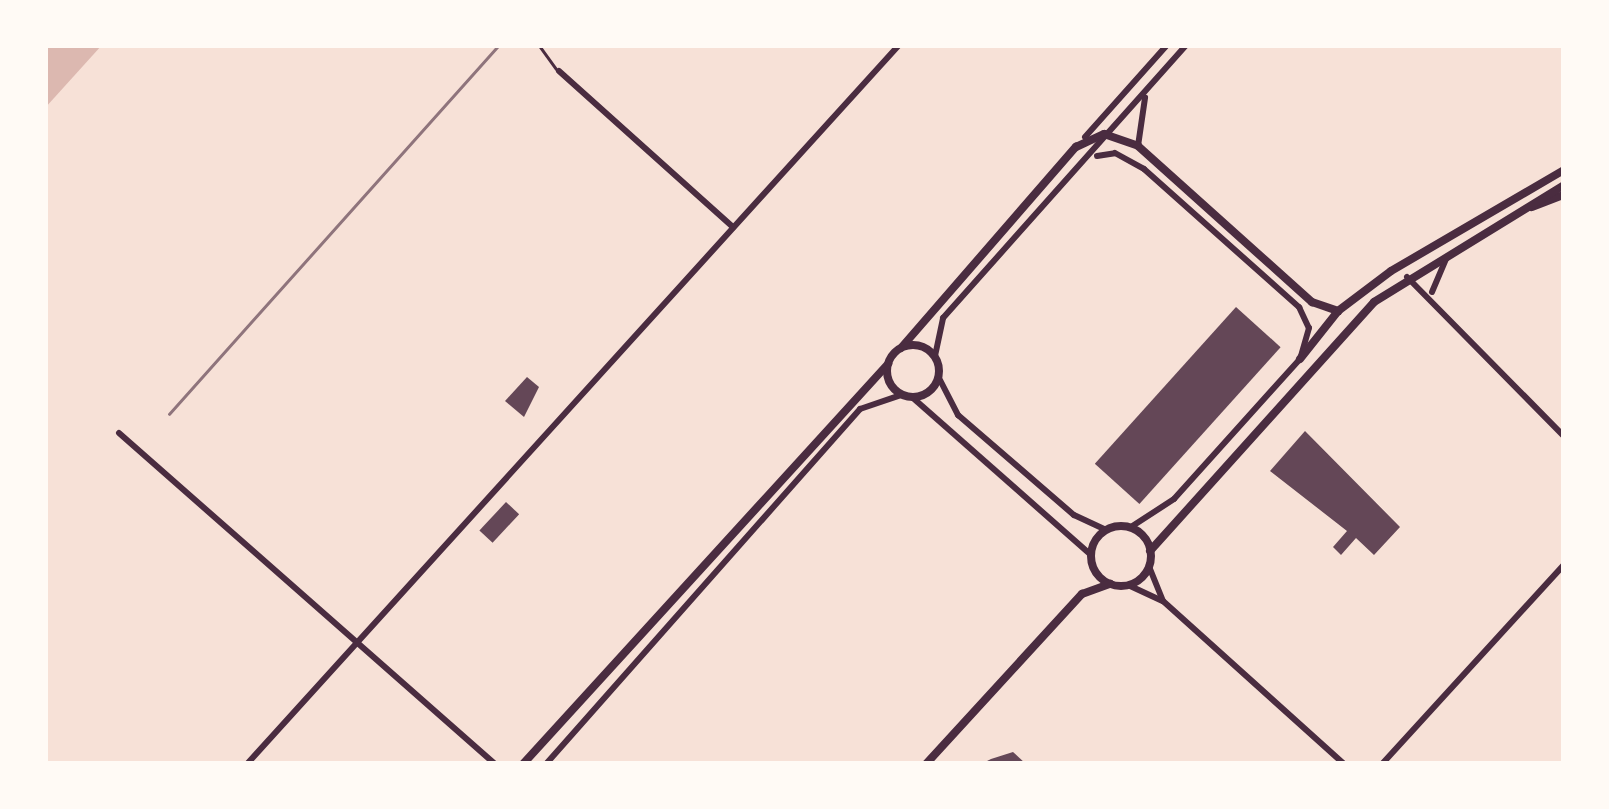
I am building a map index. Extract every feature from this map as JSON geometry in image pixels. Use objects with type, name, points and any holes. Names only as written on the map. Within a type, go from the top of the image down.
[{"type":"street","points":[[248,764],[899,45]]},
{"type":"street","points":[[523,764],[888,364],[1167,45]]},
{"type":"street","points":[[1186,45],[1097,156],[944,318],[935,356],[939,378],[958,415],[1074,516],[1106,530],[1131,527],[1174,498],[1338,310],[1564,170]]},
{"type":"street","points":[[1153,61],[1165,71]]},
{"type":"street","points":[[558,71],[733,227]]},
{"type":"street","points":[[1138,146],[1147,92]]},
{"type":"street","points":[[1085,138],[1116,134],[1138,146],[1312,302],[1338,310]]},
{"type":"street","points":[[1097,156],[1115,153],[1144,169],[1299,307],[1309,328],[1300,358]]},
{"type":"street","points":[[1163,601],[1149,566],[1150,551],[1334,340],[1407,277],[1564,185]]},
{"type":"street","points":[[1523,210],[1564,195]]},
{"type":"street","points":[[1432,293],[1432,278],[1453,250]]},
{"type":"street","points":[[1407,277],[1432,293],[1482,359],[1564,436]]},
{"type":"street","points":[[901,348],[935,356]]},
{"type":"street","points":[[888,364],[901,395]]},
{"type":"street","points":[[913,398],[939,378]]},
{"type":"street","points":[[546,764],[860,409],[901,395],[913,398],[1091,555],[1110,584]]},
{"type":"street","points":[[119,434],[495,764]]},
{"type":"street","points":[[1131,527],[1150,551]]},
{"type":"street","points":[[1091,555],[1106,530]]},
{"type":"street","points":[[1382,764],[1564,565]]},
{"type":"street","points":[[1128,585],[1149,566]]},
{"type":"street","points":[[926,764],[1082,594],[1110,584],[1128,585],[1163,601],[1344,764]]},
{"type":"lane","points":[[540,45],[558,71]]},
{"type":"shaded area","points":[[45,45],[102,45],[45,108]]},
{"type":"building","points":[[1236,307],[1281,347],[1139,504],[1095,464]]},
{"type":"building","points":[[527,377],[539,387],[524,417],[505,401]]},
{"type":"building","points":[[1305,431],[1400,527],[1374,555],[1356,538],[1341,555],[1333,547],[1347,531],[1270,471]]},
{"type":"building","points":[[506,502],[519,514],[493,543],[479,531]]},
{"type":"building","points":[[1013,752],[1026,764],[981,764],[991,759]]},
{"type":"railway","points":[[169,414],[499,45]]}]
